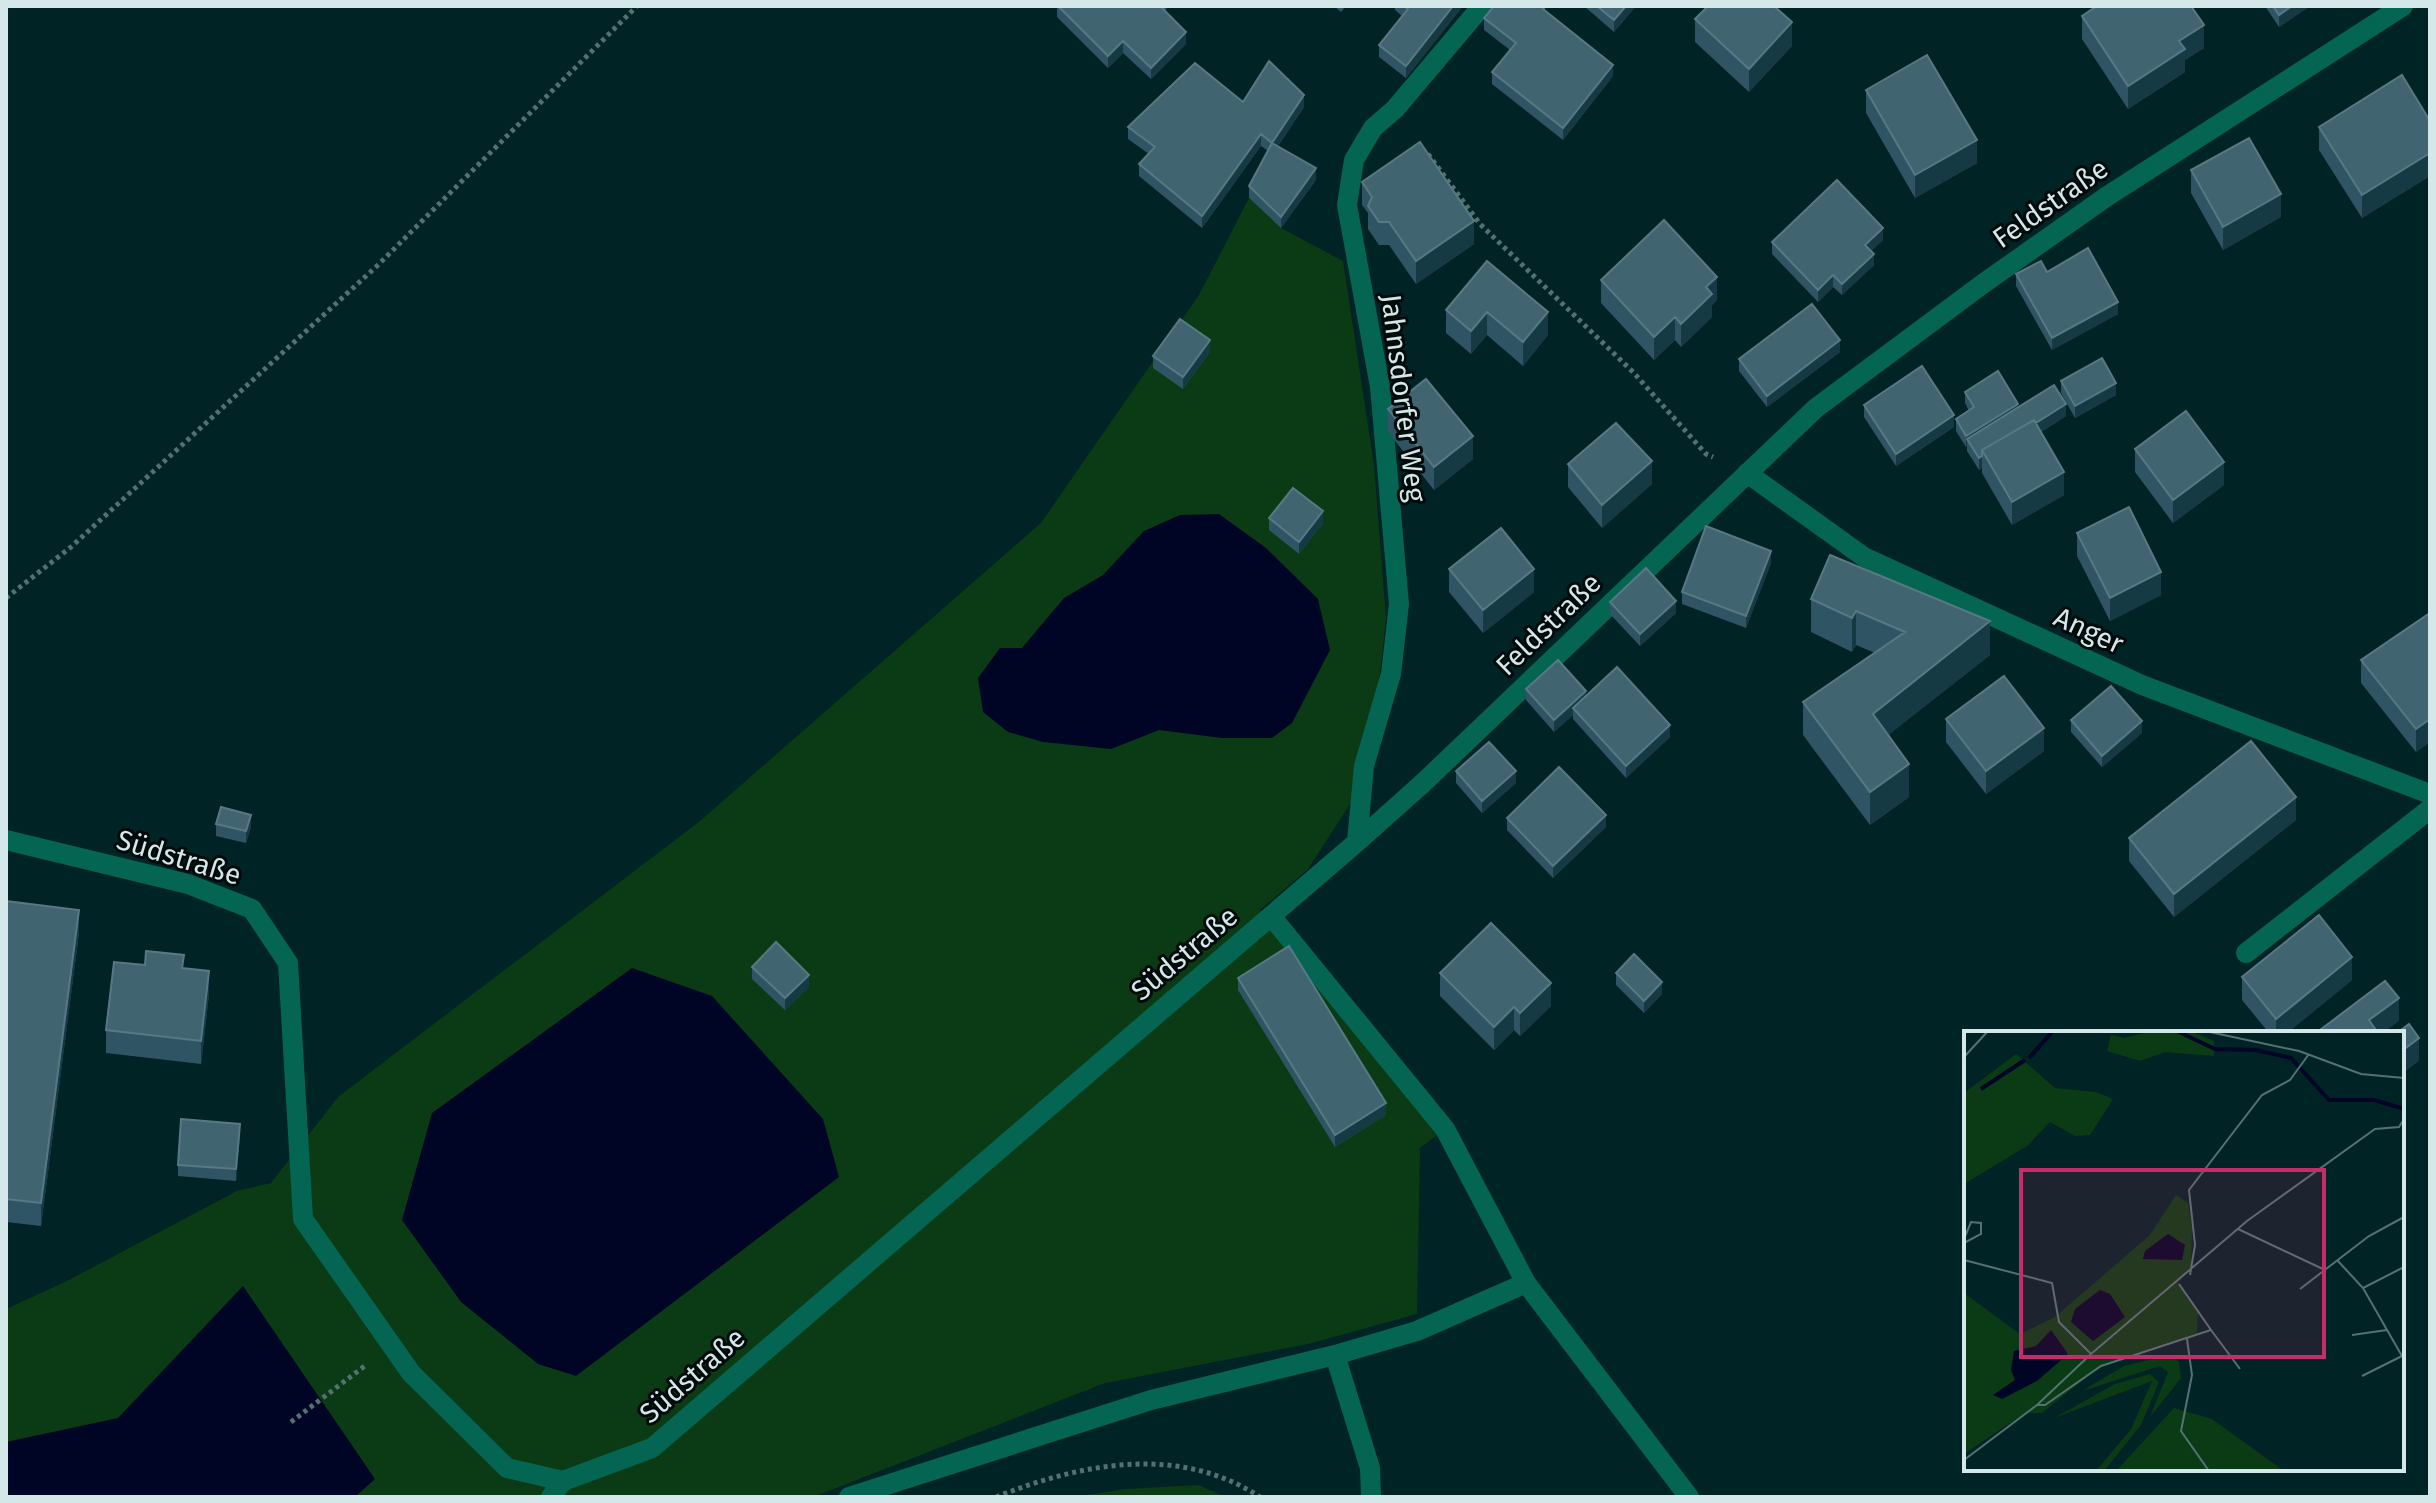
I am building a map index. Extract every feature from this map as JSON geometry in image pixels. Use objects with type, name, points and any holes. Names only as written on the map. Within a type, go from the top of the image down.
[{"type":"street","name":"Jahnsdorfer Weg","points":[[1357,842],[1364,766],[1391,674],[1399,604],[1380,387],[1347,205],[1354,160],[1373,128],[1395,109],[1482,6]]},
{"type":"street","name":"Feldstraße","points":[[1423,783],[1816,408],[2106,197],[2403,6]]},
{"type":"street","name":"Anger","points":[[1747,473],[1864,557],[2142,685],[2430,794]]},
{"type":"street","name":"Südstraße","points":[[6,840],[188,884],[252,909],[288,963],[303,1219],[411,1373],[507,1468],[557,1489],[652,1448],[1423,783]]},
{"type":"street","points":[[2246,953],[2430,809]]},
{"type":"street","points":[[1271,916],[1445,1129],[1526,1283],[1689,1497]]},
{"type":"street","points":[[849,1497],[1151,1400],[1335,1355],[1417,1331],[1526,1283]]},
{"type":"street","points":[[1335,1355],[1370,1468],[1371,1497]]},
{"type":"path","points":[[6,598],[71,547],[378,265],[637,6]]},
{"type":"path","points":[[1395,109],[1480,224],[1633,372],[1706,454],[1747,473]]},
{"type":"path","points":[[291,1422],[366,1365]]},
{"type":"path","points":[[996,1497],[1081,1470],[1150,1463],[1192,1467],[1231,1479],[1260,1497]]},
{"type":"green space","points":[[1249,198],[1281,228],[1343,261],[1374,465],[1386,618],[1369,775],[1308,869],[1260,910],[1271,916],[1445,1129],[1420,1148],[1417,1314],[1308,1344],[1105,1383],[813,1497],[6,1497],[6,1309],[67,1281],[237,1191],[271,1183],[338,1097],[700,821],[1041,523],[1199,295]]},
{"type":"green space","points":[[1198,1485],[1226,1497],[1075,1497],[1125,1489]]},
{"type":"water","points":[[1219,514],[1266,548],[1318,599],[1330,650],[1292,723],[1272,738],[1222,738],[1159,730],[1111,749],[1043,742],[1008,732],[983,712],[978,678],[1000,648],[1022,648],[1064,598],[1103,575],[1144,531],[1180,515]]},
{"type":"water","points":[[632,968],[712,996],[823,1119],[839,1177],[576,1376],[538,1364],[461,1302],[402,1220],[432,1113]]},
{"type":"water","points":[[243,1286],[375,1479],[355,1497],[6,1497],[6,1442],[118,1418]]},
{"type":"building","points":[[1058,6],[1160,6],[1186,32],[1151,68],[1123,41],[1108,56]]},
{"type":"building","points":[[1404,6],[1453,6],[1406,66],[1379,45],[1408,9]]},
{"type":"building","points":[[1494,6],[1546,6],[1543,9],[1613,65],[1563,128],[1492,72],[1516,43],[1484,18]]},
{"type":"building","points":[[1597,6],[1626,6],[1614,20]]},
{"type":"building","points":[[1708,6],[1774,6],[1792,22],[1749,69],[1695,19]]},
{"type":"building","points":[[2097,6],[2191,6],[2204,25],[2179,41],[2185,49],[2128,86],[2082,16]]},
{"type":"building","points":[[2273,6],[2292,6],[2279,15]]},
{"type":"building","points":[[1927,55],[1977,140],[1915,175],[1866,90]]},
{"type":"building","points":[[1269,61],[1304,95],[1272,143],[1261,134],[1202,216],[1139,164],[1155,147],[1128,127],[1195,63],[1243,102]]},
{"type":"building","points":[[2402,75],[2430,121],[2430,153],[2362,195],[2319,127]]},
{"type":"building","points":[[2249,138],[2281,194],[2223,227],[2191,170]]},
{"type":"building","points":[[1420,142],[1474,221],[1416,261],[1389,222],[1379,222],[1368,206],[1372,197],[1362,182]]},
{"type":"building","points":[[1272,143],[1316,168],[1281,217],[1249,186]]},
{"type":"building","points":[[1837,180],[1883,228],[1865,245],[1874,254],[1842,284],[1833,275],[1818,290],[1772,242]]},
{"type":"building","points":[[1664,220],[1717,277],[1706,287],[1712,294],[1681,324],[1675,317],[1654,337],[1601,280]]},
{"type":"building","points":[[2088,248],[2118,302],[2052,338],[2016,274],[2041,261],[2047,272]]},
{"type":"building","points":[[1487,261],[1548,312],[1523,342],[1487,312],[1471,331],[1446,310]]},
{"type":"building","points":[[1812,304],[1840,340],[1767,396],[1739,359]]},
{"type":"building","points":[[1180,319],[1210,340],[1183,377],[1153,356]]},
{"type":"building","points":[[2102,358],[2116,383],[2075,406],[2061,381]]},
{"type":"building","points":[[1922,366],[1954,415],[1896,454],[1864,405]]},
{"type":"building","points":[[1998,371],[2018,404],[1966,436],[1956,419],[1974,407],[1965,392]]},
{"type":"building","points":[[1426,379],[1473,436],[1434,467],[1388,409]]},
{"type":"building","points":[[2054,385],[2066,404],[1982,450],[1979,458],[1967,439]]},
{"type":"building","points":[[2186,411],[2224,462],[2173,500],[2135,449]]},
{"type":"building","points":[[2034,420],[2064,472],[2012,502],[1982,450]]},
{"type":"building","points":[[1616,423],[1652,461],[1602,505],[1568,464]]},
{"type":"building","points":[[1293,488],[1323,511],[1299,542],[1269,518]]},
{"type":"building","points":[[2129,507],[2161,572],[2110,598],[2077,533]]},
{"type":"building","points":[[1706,526],[1771,551],[1746,616],[1682,592]]},
{"type":"building","points":[[1501,528],[1534,569],[1483,610],[1449,569]]},
{"type":"building","points":[[1830,555],[1990,621],[1873,714],[1909,764],[1870,792],[1803,702],[1905,632],[1856,611],[1852,618],[1811,599]]},
{"type":"building","points":[[1646,568],[1676,601],[1640,634],[1610,602]]},
{"type":"building","points":[[2430,613],[2430,719],[2416,729],[2361,660]]},
{"type":"building","points":[[1558,660],[1586,691],[1554,720],[1526,689]]},
{"type":"building","points":[[1617,667],[1670,725],[1626,766],[1573,708]]},
{"type":"building","points":[[2004,676],[2044,728],[1986,771],[1946,719]]},
{"type":"building","points":[[2111,686],[2142,721],[2102,756],[2071,720]]},
{"type":"building","points":[[2251,741],[2296,797],[2174,894],[2129,838]]},
{"type":"building","points":[[1489,742],[1516,771],[1482,801],[1456,771]]},
{"type":"building","points":[[1559,767],[1606,815],[1553,866],[1507,818]]},
{"type":"building","points":[[221,807],[251,815],[246,831],[216,824]]},
{"type":"building","points":[[6,901],[79,910],[41,1203],[6,1199]]},
{"type":"building","points":[[2319,915],[2352,957],[2276,1019],[2242,977]]},
{"type":"building","points":[[1491,923],[1551,983],[1520,1013],[1514,1007],[1494,1027],[1440,973]]},
{"type":"building","points":[[776,942],[809,975],[785,998],[752,967]]},
{"type":"building","points":[[1289,946],[1386,1103],[1335,1135],[1238,978]]},
{"type":"building","points":[[146,951],[184,955],[182,968],[209,971],[201,1041],[106,1030],[114,962],[145,965]]},
{"type":"building","points":[[1634,954],[1662,982],[1644,1001],[1616,973]]},
{"type":"building","points":[[2385,981],[2399,998],[2369,1020],[2377,1031],[2319,1031]]},
{"type":"building","points":[[2409,1024],[2419,1038],[2404,1049],[2404,1031],[2400,1031]]},
{"type":"building","points":[[181,1119],[240,1124],[236,1169],[178,1165]]}]
